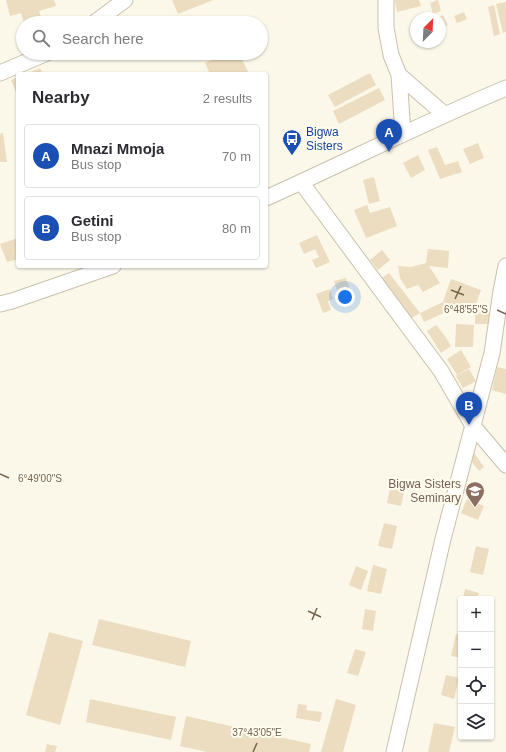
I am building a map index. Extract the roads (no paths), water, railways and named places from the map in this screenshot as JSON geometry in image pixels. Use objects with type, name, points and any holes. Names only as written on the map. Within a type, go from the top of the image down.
[{"type":"street","points":[[103,16],[125,0]]},
{"type":"street","points":[[386,0],[386,28],[391,55],[399,75],[403,134]]},
{"type":"street","points":[[0,73],[31,60]]},
{"type":"street","points":[[399,75],[444,114]]},
{"type":"street","points":[[268,197],[444,114],[506,88]]},
{"type":"street","points":[[301,182],[441,371],[473,426],[506,465]]},
{"type":"street","points":[[394,752],[443,539],[492,353],[506,266]]},
{"type":"street","points":[[0,304],[107,268]]},
{"type":"place","name":"Mnazi Mmoja","points":[[389,152]]},
{"type":"place","name":"Bigwa Sisters","points":[[292,156]]},
{"type":"place","name":"Getini","points":[[469,425]]},
{"type":"place","name":"Bigwa Sisters Seminary","points":[[475,508]]}]
